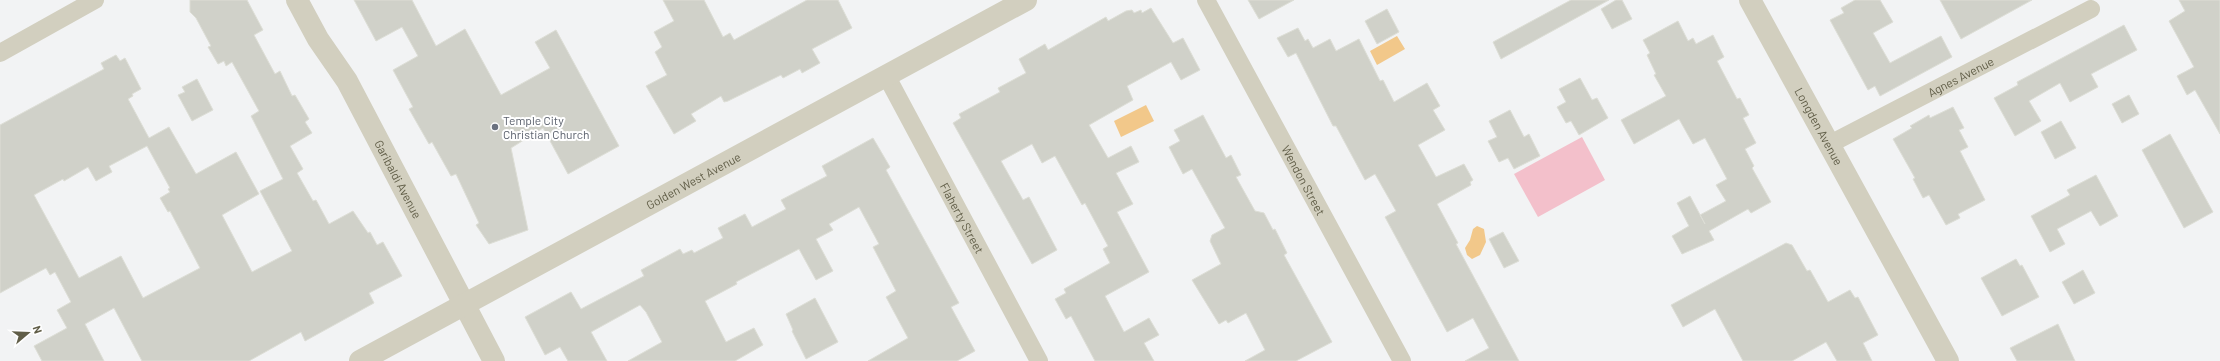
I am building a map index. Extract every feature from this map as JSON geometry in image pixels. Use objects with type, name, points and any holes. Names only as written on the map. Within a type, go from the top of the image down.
[{"type":"street","points":[[0,53],[95,0]]},
{"type":"street","name":"Garibaldi Avenue","points":[[297,0],[318,39],[347,81],[494,361]]},
{"type":"street","name":"Golden West Avenue","points":[[360,361],[793,128],[886,75],[1026,0]]},
{"type":"street","name":"Wendon Street","points":[[1206,0],[1402,361]]},
{"type":"street","name":"Longden Avenue","points":[[1750,0],[1948,361]]},
{"type":"street","name":"Agnes Avenue","points":[[1830,144],[2091,9]]},
{"type":"street","name":"Flaherty Street","points":[[886,75],[1039,361]]},
{"type":"shaded area","points":[[1397,36],[1405,49],[1377,65],[1370,51]]},
{"type":"shaded area","points":[[1146,105],[1154,121],[1121,137],[1114,121]]},
{"type":"shaded area","points":[[1582,137],[1605,180],[1538,217],[1514,174]]},
{"type":"shaded area","points":[[1477,226],[1484,229],[1486,242],[1480,255],[1472,259],[1467,255],[1465,248],[1470,240],[1473,229]]},
{"type":"building","points":[[190,0],[247,0],[263,30],[254,35],[275,74],[280,71],[292,96],[295,95],[309,119],[305,122],[312,133],[290,146],[303,169],[297,173],[313,201],[316,200],[329,224],[353,211],[368,233],[370,232],[377,245],[383,242],[402,276],[369,293],[374,303],[305,341],[301,332],[249,361],[142,361],[114,308],[85,324],[104,361],[42,361],[34,346],[67,328],[57,310],[71,302],[55,272],[50,275],[46,268],[0,293],[0,125],[104,69],[101,63],[116,55],[120,61],[125,58],[141,89],[132,94],[133,96],[128,99],[149,138],[169,127],[196,174],[236,152],[259,194],[222,215],[252,272],[292,251],[260,191],[283,179],[251,116],[259,111],[232,62],[226,66],[224,61],[218,64],[208,47],[211,46],[196,18],[190,12]],"holes":[[[147,146],[170,188],[168,189],[170,192],[160,198],[168,212],[170,211],[200,268],[143,298],[121,256],[79,278],[34,195],[63,179],[64,181],[88,167],[96,181],[112,172],[109,166]]]},
{"type":"building","points":[[354,0],[412,0],[436,46],[465,29],[501,95],[550,68],[535,42],[556,30],[619,146],[568,174],[543,128],[511,148],[528,230],[489,244],[476,225],[479,223],[456,174],[451,176],[432,142],[429,144],[409,109],[413,107],[393,70],[418,56],[402,27],[376,41]]},
{"type":"building","points":[[663,0],[704,0],[723,37],[730,33],[734,40],[807,0],[838,0],[852,28],[812,49],[820,63],[802,73],[800,69],[783,78],[781,75],[728,101],[724,102],[721,96],[691,114],[696,121],[674,134],[646,86],[667,75],[655,52],[662,47],[654,32],[674,21]]},
{"type":"building","points":[[1248,0],[1294,0],[1259,19]]},
{"type":"building","points":[[1571,0],[1609,0],[1501,59],[1493,42]]},
{"type":"building","points":[[1616,0],[1622,0],[1632,19],[1612,29],[1601,9]]},
{"type":"building","points":[[1855,0],[1880,0],[1893,22],[1873,33],[1890,63],[1941,36],[1952,57],[1880,96],[1875,86],[1868,90],[1830,20],[1844,13],[1841,8]]},
{"type":"building","points":[[1940,0],[2032,0],[1961,39]]},
{"type":"building","points":[[2179,0],[2220,0],[2220,134],[2195,90],[2187,95],[2177,76],[2194,67],[2169,21],[2185,11]]},
{"type":"building","points":[[1151,8],[1173,43],[1183,38],[1200,70],[1181,80],[1171,62],[1127,86],[1133,100],[1089,125],[1108,158],[1131,146],[1139,162],[1116,173],[1133,204],[1117,212],[1149,272],[1105,296],[1124,332],[1149,318],[1159,335],[1144,343],[1154,361],[1095,361],[1071,316],[1066,319],[1055,299],[1066,293],[1064,289],[1110,263],[1103,249],[1108,246],[1085,203],[1082,205],[1055,156],[1042,163],[1032,144],[1001,161],[1023,200],[1029,197],[1057,250],[1032,264],[953,123],[961,118],[959,114],[1000,92],[998,88],[1026,73],[1019,59],[1045,44],[1048,50],[1106,17],[1108,21],[1126,11],[1132,10],[1134,13],[1141,10],[1142,13]]},
{"type":"building","points":[[1387,9],[1399,32],[1377,44],[1365,21]]},
{"type":"building","points":[[1678,21],[1688,41],[1693,38],[1696,44],[1713,35],[1724,57],[1717,61],[1737,99],[1740,98],[1749,115],[1743,118],[1756,143],[1745,149],[1754,166],[1752,168],[1771,202],[1751,213],[1748,209],[1709,231],[1714,240],[1682,254],[1672,236],[1689,226],[1677,203],[1690,196],[1700,215],[1726,201],[1716,185],[1727,179],[1705,138],[1693,144],[1679,119],[1634,144],[1621,120],[1666,96],[1654,75],[1656,74],[1647,55],[1650,53],[1643,40]]},
{"type":"building","points":[[2124,25],[2137,50],[2091,74],[2098,87],[2070,102],[2060,83],[2029,101],[2041,121],[2015,136],[1994,98],[2018,85],[2017,82]]},
{"type":"building","points":[[1298,28],[1305,41],[1308,39],[1313,48],[1330,39],[1336,51],[1359,39],[1380,81],[1383,80],[1394,102],[1427,83],[1440,106],[1433,110],[1445,130],[1418,145],[1436,177],[1464,164],[1473,180],[1470,182],[1471,185],[1437,204],[1458,243],[1456,244],[1519,361],[1465,361],[1489,348],[1473,318],[1447,332],[1385,217],[1396,211],[1375,174],[1365,180],[1336,126],[1333,126],[1296,53],[1288,57],[1277,38]]},
{"type":"building","points":[[1580,78],[1592,100],[1597,98],[1608,118],[1579,135],[1571,121],[1566,123],[1557,107],[1566,102],[1559,89]]},
{"type":"building","points":[[197,79],[213,110],[192,121],[178,95],[185,92],[182,87]]},
{"type":"building","points":[[2129,95],[2139,114],[2122,123],[2112,104]]},
{"type":"building","points":[[1953,107],[1964,128],[1959,130],[1968,147],[1960,151],[1985,200],[1958,214],[1960,218],[1946,225],[1929,195],[1923,198],[1913,179],[1915,178],[1893,139],[1912,128],[1910,126],[1929,115],[1930,118]]},
{"type":"building","points":[[1510,110],[1524,137],[1529,134],[1540,156],[1514,169],[1508,158],[1499,162],[1488,141],[1497,137],[1489,121]]},
{"type":"building","points":[[1203,115],[1226,158],[1231,155],[1241,175],[1236,177],[1255,211],[1264,213],[1273,230],[1275,229],[1287,253],[1284,255],[1332,342],[1296,361],[1245,361],[1265,350],[1246,313],[1228,323],[1226,320],[1219,324],[1192,280],[1221,264],[1210,241],[1212,235],[1225,228],[1192,169],[1183,174],[1169,147],[1180,141],[1174,130]]},
{"type":"building","points":[[2061,121],[2076,148],[2055,159],[2041,132]]},
{"type":"building","points":[[2170,134],[2213,212],[2184,228],[2142,150]]},
{"type":"building","points":[[873,138],[890,167],[886,170],[959,303],[951,307],[975,351],[957,361],[868,361],[908,338],[886,297],[896,291],[873,247],[879,244],[859,207],[829,224],[833,230],[816,239],[833,271],[816,280],[799,249],[736,282],[737,284],[705,301],[726,342],[754,328],[763,345],[735,361],[628,361],[662,342],[646,312],[640,305],[591,332],[607,361],[568,361],[560,347],[545,355],[525,317],[571,292],[581,309],[644,276],[641,270],[680,249],[683,254],[692,250],[694,253],[723,238],[718,228],[745,214],[752,227],[786,209],[781,200],[827,176],[822,166]]},
{"type":"building","points":[[2096,175],[2118,216],[2100,226],[2091,211],[2057,229],[2065,244],[2050,252],[2031,216],[2070,195],[2067,190]]},
{"type":"building","points":[[1503,232],[1519,261],[1504,268],[1489,239]]},
{"type":"building","points":[[1786,243],[1792,245],[1807,271],[1810,270],[1828,302],[1850,290],[1855,298],[1858,297],[1878,335],[1863,343],[1872,361],[1837,361],[1826,342],[1792,361],[1743,361],[1715,309],[1683,327],[1671,305]]},
{"type":"building","points":[[2016,259],[2020,266],[2022,265],[2039,297],[2002,316],[1981,278]]},
{"type":"building","points":[[2083,270],[2095,293],[2074,304],[2062,282]]},
{"type":"building","points":[[815,298],[838,342],[806,359],[792,331],[793,330],[786,314]]},
{"type":"building","points":[[2058,324],[2075,361],[2017,361],[2010,348]]},
{"type":"place","name":"Temple City Christian Church","points":[[495,127]]}]
